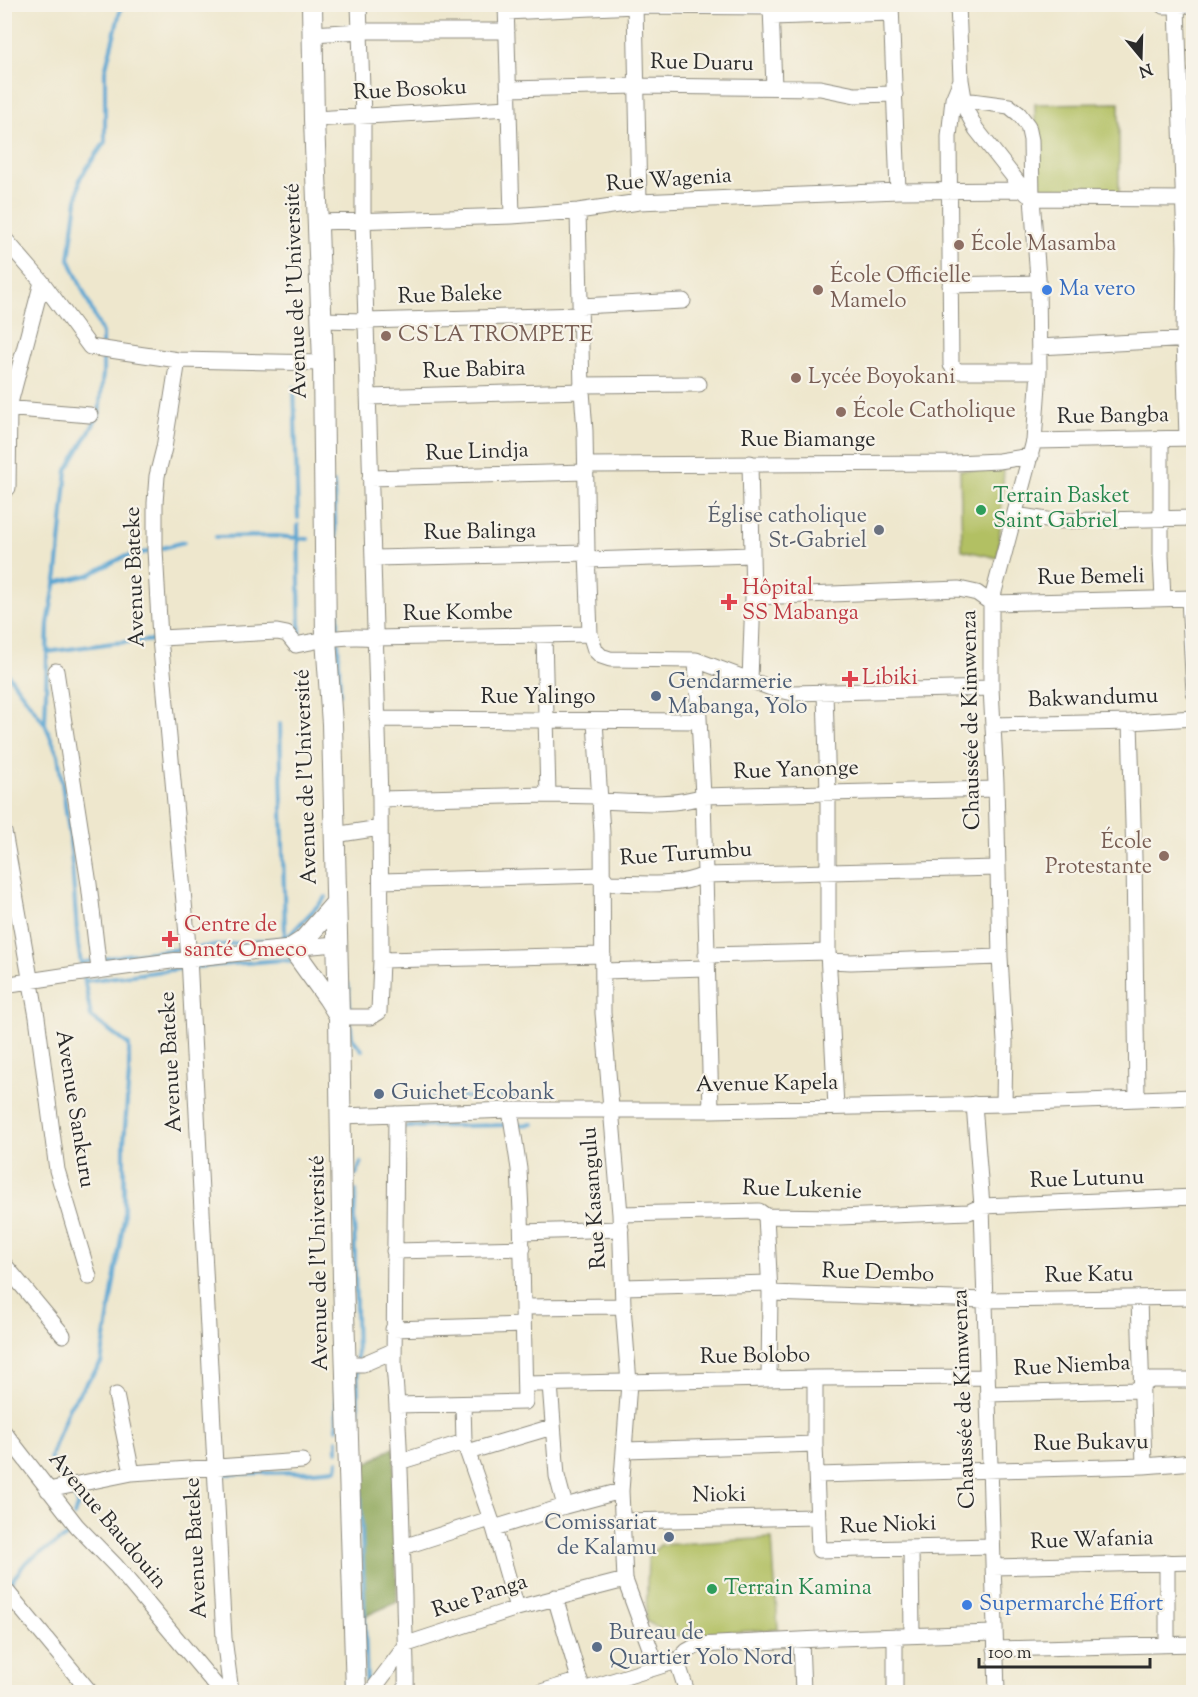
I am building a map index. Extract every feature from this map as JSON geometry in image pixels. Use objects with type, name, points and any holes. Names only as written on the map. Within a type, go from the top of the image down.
[{"type":"main road","name":"Avenue de l’Université","points":[[312,4],[314,119],[324,363],[326,639],[332,724],[346,1364],[356,1692]]},
{"type":"main road","points":[[336,903],[303,941],[292,948],[339,1017]]},
{"type":"street","points":[[339,1017],[371,1017],[379,1012],[381,960],[380,799],[359,4]]},
{"type":"street","points":[[958,4],[961,80],[966,110],[976,129],[1027,194]]},
{"type":"street","points":[[1161,4],[1163,6],[1194,5]]},
{"type":"street","points":[[635,5],[639,202]]},
{"type":"street","points":[[512,216],[506,8],[635,5],[771,9],[891,9],[898,191]]},
{"type":"street","points":[[1177,6],[1186,84],[1187,165],[1182,199],[1189,246],[1190,438]]},
{"type":"street","points":[[771,9],[774,87]]},
{"type":"street","points":[[313,34],[360,31],[507,31]]},
{"type":"street","points":[[961,80],[950,114],[950,359],[954,369],[958,370],[1039,370]]},
{"type":"street","name":"Rue Duaru","points":[[508,89],[637,86],[774,87],[819,88],[855,95],[895,94]]},
{"type":"street","name":"Chaussée de Kimwenza","points":[[964,100],[1009,106],[1028,126],[1031,140],[1027,194],[1038,284],[1039,370],[1032,448],[990,603],[1000,957],[1005,1042],[1004,1104]]},
{"type":"street","name":"Rue Bosoku","points":[[314,119],[509,108]]},
{"type":"street","name":"Rue Wagenia","points":[[319,222],[512,216],[578,211],[639,202],[898,191],[1182,199]]},
{"type":"street","points":[[578,211],[590,634],[595,650],[601,656],[610,659],[696,660],[781,692],[825,693],[991,688]]},
{"type":"street","points":[[5,240],[42,282],[90,347],[178,360],[324,363]]},
{"type":"street","points":[[8,488],[7,408],[42,282]]},
{"type":"street","points":[[950,285],[1038,284]]},
{"type":"street","name":"Rue Baleke","points":[[322,320],[366,321],[580,310],[683,302]]},
{"type":"street","points":[[1039,346],[1189,339]]},
{"type":"street","name":"Avenue Bateke","points":[[178,360],[164,448],[157,476],[155,550],[160,638],[189,957],[224,1638],[231,1692]]},
{"type":"street","name":"Rue Babira","points":[[368,397],[699,384]]},
{"type":"street","points":[[7,408],[90,415]]},
{"type":"street","name":"Rue Bangba","points":[[1032,448],[1190,438]]},
{"type":"street","points":[[1161,440],[1163,599]]},
{"type":"street","name":"Rue Biamange","points":[[586,469],[750,463],[999,461],[1032,448]]},
{"type":"street","points":[[750,463],[753,597],[750,680]]},
{"type":"street","name":"Rue Lindja","points":[[370,478],[586,469]]},
{"type":"street","points":[[1015,515],[1053,521],[1194,518]]},
{"type":"street","name":"Rue Balinga","points":[[374,558],[752,555]]},
{"type":"street","points":[[753,597],[958,589],[977,593],[990,603]]},
{"type":"street","points":[[1191,598],[1194,693]]},
{"type":"street","name":"Rue Bemeli","points":[[990,603],[1191,598]]},
{"type":"street","name":"Rue Kombe","points":[[160,638],[277,632],[287,634],[296,645],[359,636],[375,638],[590,634]]},
{"type":"street","points":[[544,636],[548,795]]},
{"type":"street","points":[[696,660],[703,796],[711,1110]]},
{"type":"street","points":[[56,670],[89,884],[90,971]]},
{"type":"street","points":[[825,693],[829,956],[836,1107]]},
{"type":"street","name":"Bakwandumu","points":[[993,725],[1194,718]]},
{"type":"street","name":"Rue Yalingo","points":[[377,719],[699,721]]},
{"type":"street","name":"Rue Kasangulu","points":[[595,721],[602,875],[603,1013],[620,1222],[629,1383],[621,1491],[625,1580],[657,1667]]},
{"type":"street","points":[[1130,722],[1137,1099]]},
{"type":"street","name":"Rue Yanonge","points":[[380,799],[548,795],[674,802],[690,801],[703,796],[996,789]]},
{"type":"street","points":[[334,835],[380,828]]},
{"type":"street","name":"Avenue Sankuru","points":[[4,832],[37,1017],[57,1170],[89,1277]]},
{"type":"street","name":"Rue Turumbu","points":[[381,881],[602,875],[608,883],[678,882],[693,880],[704,874],[998,868]]},
{"type":"street","points":[[4,986],[189,957],[336,944]]},
{"type":"street","points":[[381,960],[603,955]]},
{"type":"street","points":[[603,971],[706,962],[829,956],[851,962],[1000,957]]},
{"type":"street","name":"Avenue Kapela","points":[[341,1116],[510,1110],[711,1110],[1004,1104],[1194,1097]]},
{"type":"street","name":"Chaussée de Kimwenza","points":[[974,1104],[982,1206],[997,1692]]},
{"type":"street","points":[[397,1404],[525,1402],[525,1307],[519,1169],[510,1110]]},
{"type":"street","points":[[396,1114],[393,1350],[407,1644],[406,1692]]},
{"type":"street","name":"Rue Lutunu","points":[[982,1206],[1194,1197]]},
{"type":"street","name":"Rue Lukenie","points":[[522,1232],[759,1211],[766,1216],[839,1217],[969,1212],[982,1206]]},
{"type":"street","points":[[766,1216],[770,1379]]},
{"type":"street","points":[[394,1251],[523,1248]]},
{"type":"street","points":[[4,1264],[63,1335]]},
{"type":"street","name":"Rue Dembo","points":[[623,1287],[769,1288],[985,1300]]},
{"type":"street","name":"Rue Katu","points":[[985,1300],[1194,1297]]},
{"type":"street","points":[[1139,1298],[1144,1466]]},
{"type":"street","points":[[525,1307],[623,1306]]},
{"type":"street","points":[[393,1329],[524,1325]]},
{"type":"street","points":[[346,1364],[363,1364],[393,1350]]},
{"type":"street","name":"Rue Bolobo","points":[[525,1384],[987,1377]]},
{"type":"street","points":[[815,1378],[817,1517]]},
{"type":"street","name":"Rue Niemba","points":[[988,1394],[1135,1390],[1151,1380],[1194,1380]]},
{"type":"street","points":[[550,1384],[557,1476],[565,1506]]},
{"type":"street","points":[[116,1395],[132,1473]]},
{"type":"street","points":[[463,1404],[466,1447],[492,1523],[516,1608]]},
{"type":"street","points":[[399,1462],[552,1427]]},
{"type":"street","name":"Avenue Baudouin","points":[[4,1432],[61,1487],[73,1520],[116,1566],[218,1688],[225,1692]]},
{"type":"street","points":[[625,1450],[815,1444]]},
{"type":"street","points":[[61,1487],[132,1473],[302,1461]]},
{"type":"street","name":"Rue Bukavu","points":[[817,1475],[1144,1466],[1194,1462]]},
{"type":"street","points":[[403,1547],[621,1491]]},
{"type":"street","name":"Rue Nioki","points":[[817,1517],[819,1550],[992,1546]]},
{"type":"street","name":"Nioki","points":[[622,1521],[817,1517]]},
{"type":"street","points":[[911,1548],[912,1635]]},
{"type":"street","points":[[1167,1562],[1167,1645]]},
{"type":"street","name":"Rue Wafania","points":[[993,1567],[1194,1562]]},
{"type":"street","name":"Rue Panga","points":[[407,1644],[516,1608],[625,1580]]},
{"type":"street","points":[[4,1588],[90,1692]]},
{"type":"street","points":[[555,1597],[582,1688]]},
{"type":"street","points":[[541,1692],[582,1688],[657,1667],[677,1661],[687,1651],[698,1645],[994,1633]]},
{"type":"street","points":[[895,1636],[895,1692]]},
{"type":"street","points":[[801,1640],[803,1692]]},
{"type":"street","points":[[371,1692],[407,1644]]},
{"type":"street","points":[[995,1649],[1194,1644]]},
{"type":"street","points":[[677,1661],[687,1692]]},
{"type":"green space","points":[[1119,103],[1119,196],[1035,197],[1035,104]]},
{"type":"green space","name":"Terrain Basket Saint Gabriel","points":[[960,470],[1004,470],[998,558],[962,550]]},
{"type":"green space","points":[[394,1447],[397,1602],[365,1616],[361,1467]]},
{"type":"green space","name":"Terrain Kamina","points":[[772,1538],[778,1629],[672,1636],[646,1621],[648,1557],[660,1545]]},
{"type":"waterway","points":[[102,344],[102,333],[69,259],[80,178],[105,142],[105,71],[122,4]]},
{"type":"waterway","points":[[45,724],[48,624],[57,574],[67,470],[99,415],[103,351]]},
{"type":"waterway","points":[[294,387],[298,518]]},
{"type":"waterway","points":[[334,483],[338,634]]},
{"type":"waterway","points":[[298,525],[300,637]]},
{"type":"waterway","points":[[216,537],[276,536],[308,539]]},
{"type":"waterway","points":[[159,549],[184,542]]},
{"type":"waterway","points":[[55,583],[89,575],[123,557],[152,551]]},
{"type":"waterway","points":[[47,652],[157,640]]},
{"type":"waterway","points":[[338,642],[340,694]]},
{"type":"waterway","points":[[4,669],[45,724],[58,755],[70,838],[82,969]]},
{"type":"waterway","points":[[280,724],[285,934],[282,939]]},
{"type":"waterway","points":[[192,948],[287,938],[326,897]]},
{"type":"waterway","points":[[103,959],[182,949]]},
{"type":"waterway","points":[[81,963],[95,960]]},
{"type":"waterway","points":[[193,967],[292,961]]},
{"type":"waterway","points":[[85,981],[186,968]]},
{"type":"waterway","points":[[65,1481],[50,1458],[69,1407],[101,1363],[124,1218],[124,1142],[129,1045],[91,1017],[84,977]]},
{"type":"waterway","points":[[348,984],[350,1013]]},
{"type":"waterway","points":[[350,1021],[352,1038],[362,1050]]},
{"type":"waterway","points":[[413,1098],[533,1096]]},
{"type":"waterway","points":[[516,1125],[533,1124]]},
{"type":"waterway","points":[[406,1127],[508,1125]]},
{"type":"waterway","points":[[356,1175],[361,1163]]},
{"type":"waterway","points":[[356,1191],[354,1216],[357,1361]]},
{"type":"waterway","points":[[335,1301],[335,1347]]},
{"type":"waterway","points":[[335,1358],[337,1429]]},
{"type":"waterway","points":[[357,1368],[359,1435]]},
{"type":"waterway","points":[[337,1440],[337,1451]]},
{"type":"waterway","points":[[359,1445],[367,1689]]},
{"type":"waterway","points":[[220,1474],[337,1469],[338,1461]]},
{"type":"waterway","points":[[71,1490],[78,1503],[74,1516]]},
{"type":"waterway","points":[[7,1587],[26,1562],[68,1536],[71,1526]]},
{"type":"waterway","points":[[346,1681],[346,1692]]},
{"type":"place","name":"École Masamba","points":[[959,245]]},
{"type":"place","name":"École Officielle Mamelo","points":[[818,290]]},
{"type":"place","name":"Ma vero","points":[[1047,290]]},
{"type":"place","name":"CS LA TROMPETE","points":[[386,336]]},
{"type":"place","name":"Lycée Boyokani","points":[[796,378]]},
{"type":"place","name":"École Catholique","points":[[841,412]]},
{"type":"place","name":"Terrain Basket Saint Gabriel","points":[[981,510]]},
{"type":"place","name":"Église catholique St-Gabriel","points":[[879,530]]},
{"type":"place","name":"Hôpital SS Mabanga","points":[[729,602]]},
{"type":"place","name":"Libiki","points":[[850,679]]},
{"type":"place","name":"Gendarmerie Mabanga, Yolo","points":[[656,696]]},
{"type":"place","name":"École Protestante","points":[[1164,856]]},
{"type":"place","name":"Centre de santé Omeco","points":[[170,939]]},
{"type":"place","name":"Guichet Ecobank","points":[[379,1094]]},
{"type":"place","name":"Comissariat de Kalamu","points":[[669,1537]]},
{"type":"place","name":"Terrain Kamina","points":[[712,1589]]},
{"type":"place","name":"Supermarché Effort","points":[[967,1605]]},
{"type":"place","name":"Bureau de Quartier Yolo Nord","points":[[597,1647]]}]
